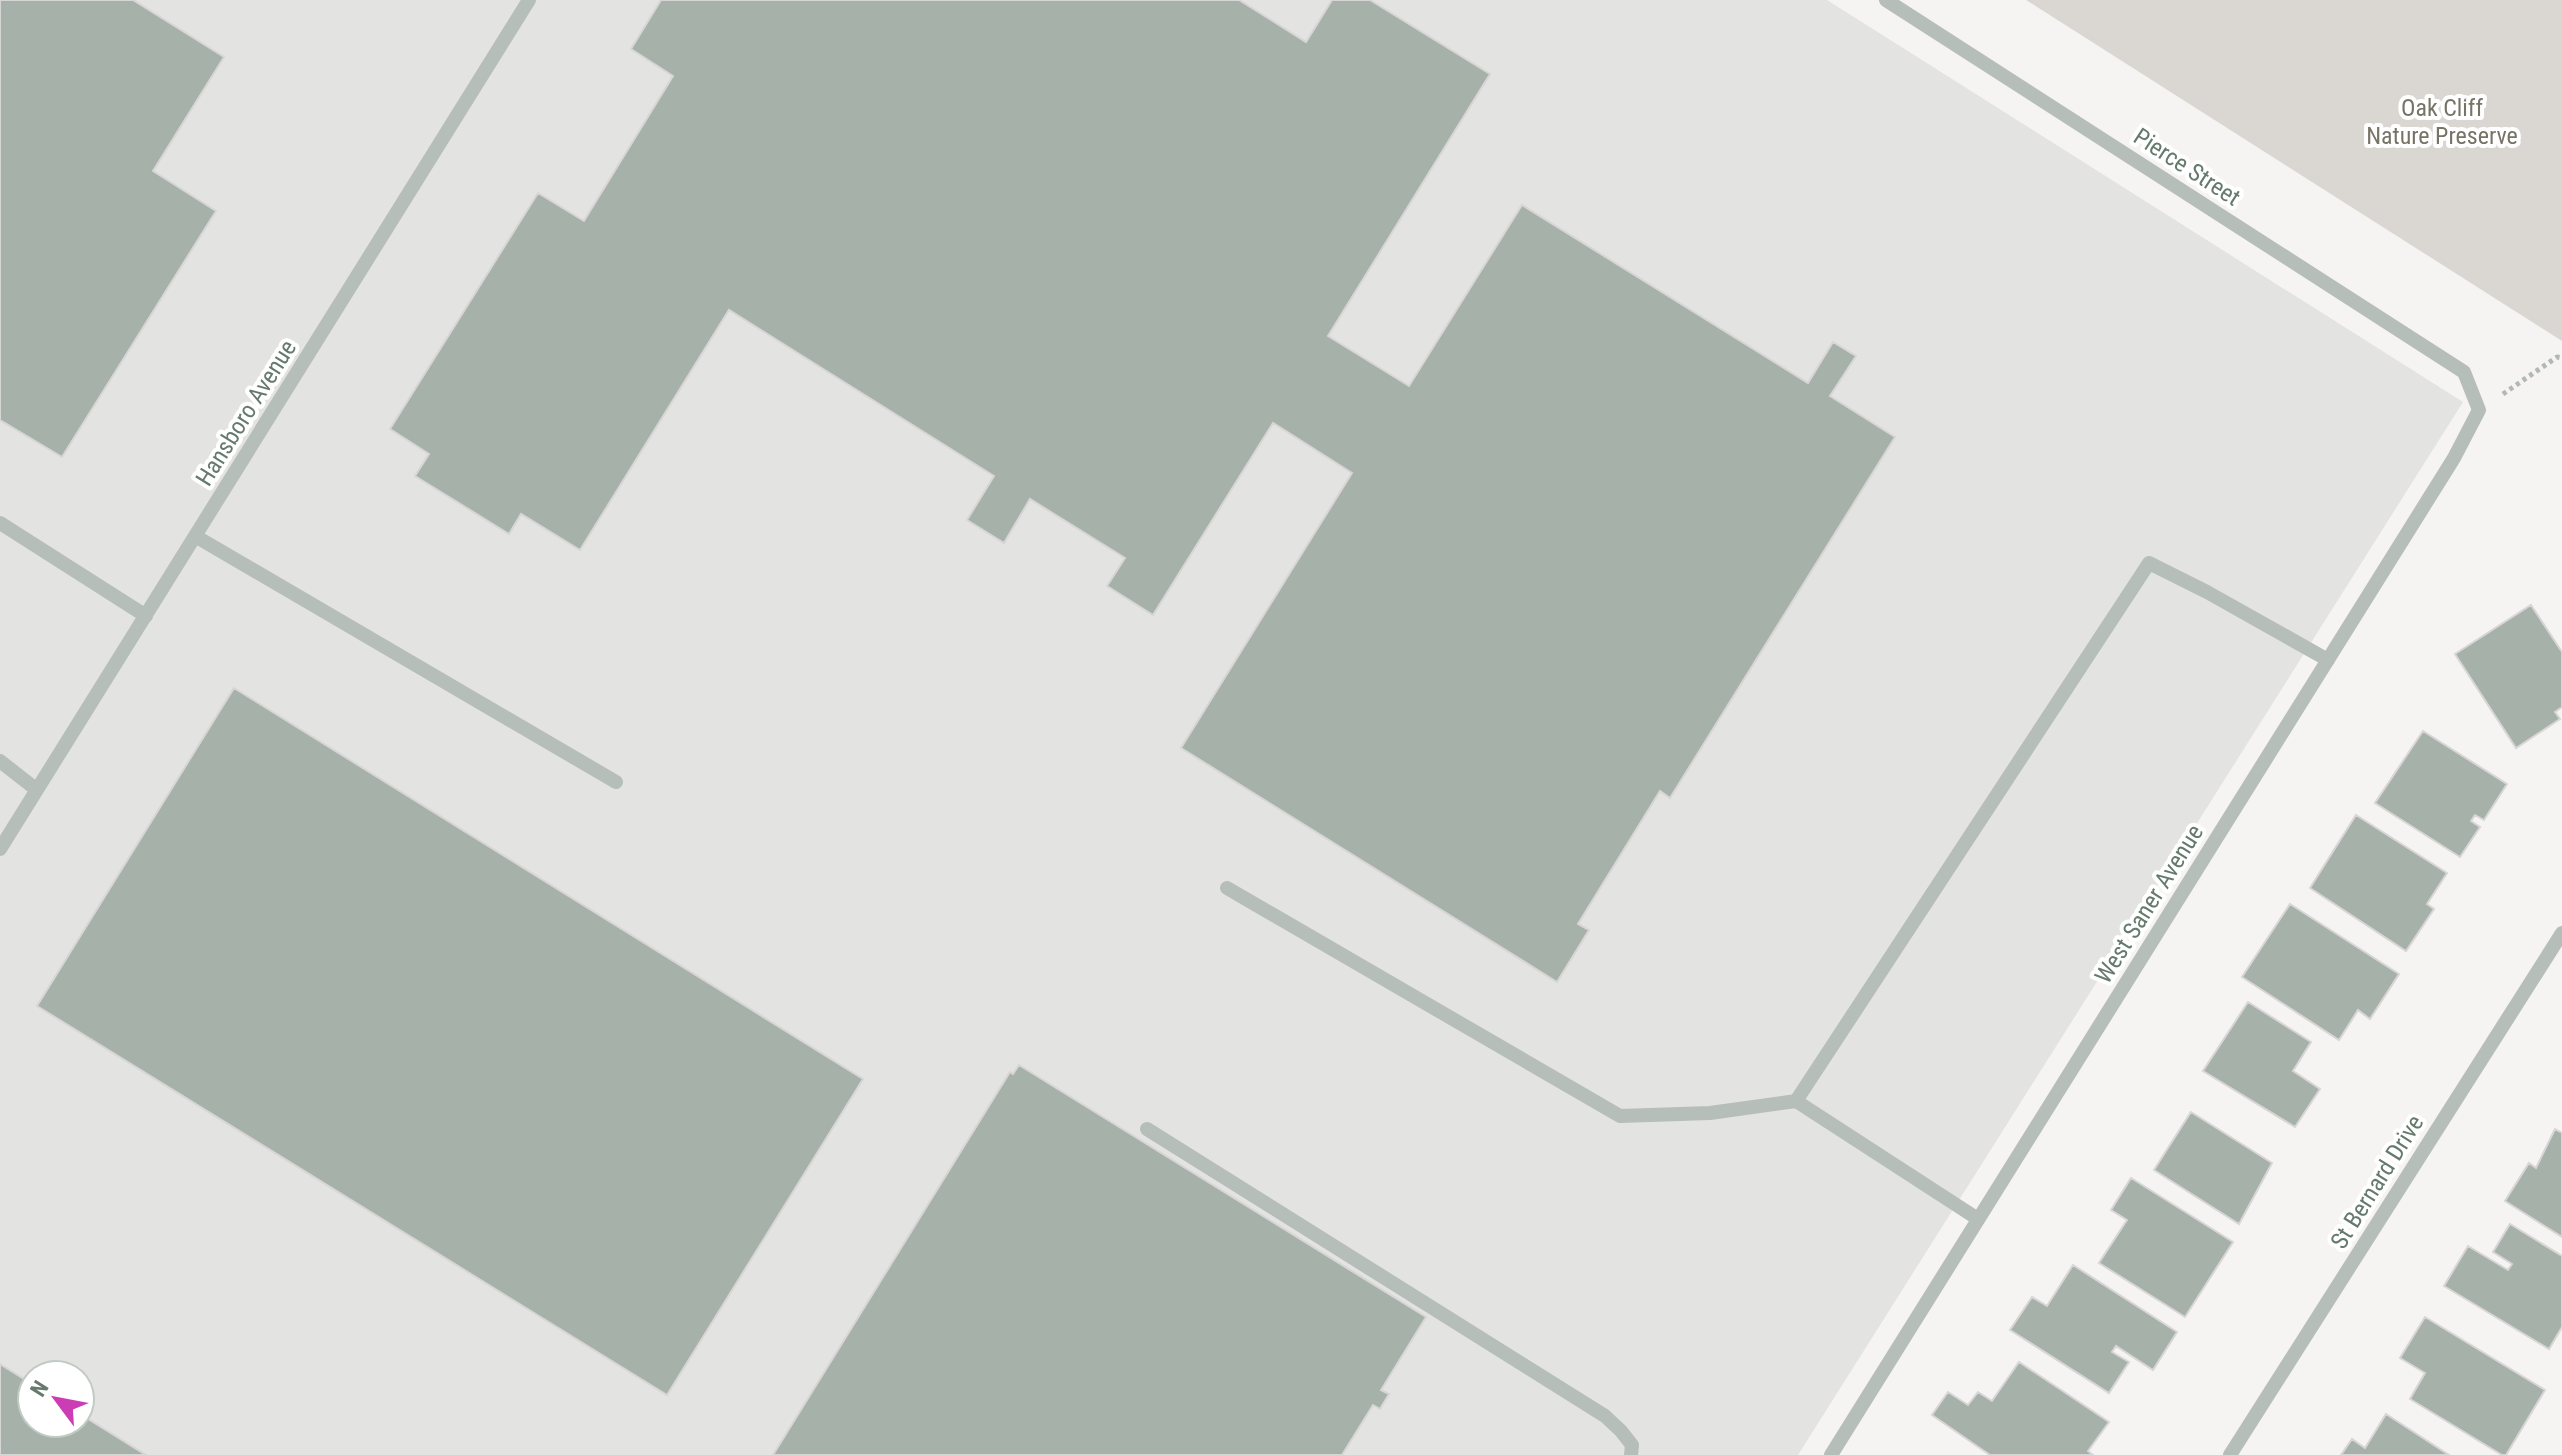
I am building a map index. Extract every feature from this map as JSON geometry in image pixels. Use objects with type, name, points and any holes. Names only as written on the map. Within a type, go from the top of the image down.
[{"type":"street","name":"Hansboro Avenue","points":[[0,849],[529,0]]},
{"type":"street","name":"Pierce Street","points":[[1886,0],[2464,372],[2479,410]]},
{"type":"street","name":"West Saner Avenue","points":[[1831,1455],[2454,458],[2479,410]]},
{"type":"street","points":[[0,523],[146,616]]},
{"type":"street","points":[[195,536],[616,782]]},
{"type":"street","points":[[1796,1101],[2149,563],[2328,660]]},
{"type":"street","points":[[0,761],[37,790]]},
{"type":"street","points":[[1227,888],[1620,1116],[1710,1113],[1796,1101],[1978,1219]]},
{"type":"street","name":"St Bernard Drive","points":[[2230,1455],[2562,933]]},
{"type":"street","points":[[1147,1129],[1605,1416],[1632,1445],[1631,1455]]},
{"type":"path","points":[[2479,410],[2557,357],[2562,358]]},
{"type":"shaded area","points":[[0,0],[1827,0],[2463,402],[1798,1455],[0,1455]]},
{"type":"green space","name":"Oak Cliff Nature Preserve","points":[[2026,0],[2562,0],[2562,341]]},
{"type":"building","points":[[0,0],[133,0],[224,57],[153,171],[216,211],[62,457],[0,420]]},
{"type":"building","points":[[661,0],[1239,0],[1306,42],[1332,0],[1370,0],[1490,74],[1328,336],[1409,386],[1522,205],[1808,383],[1833,342],[1856,356],[1830,396],[1895,437],[1670,798],[1660,791],[1578,924],[1589,930],[1557,982],[1181,748],[1352,473],[1273,423],[1153,615],[1107,586],[1125,558],[1030,499],[1004,543],[967,520],[994,476],[729,310],[580,550],[521,514],[509,534],[415,476],[429,454],[390,429],[538,193],[584,221],[673,76],[631,49]]},
{"type":"building","points":[[2531,605],[2562,652],[2562,707],[2555,712],[2560,719],[2516,748],[2455,654]]},
{"type":"building","points":[[234,688],[863,1079],[667,1395],[37,1006]]},
{"type":"building","points":[[2423,731],[2507,784],[2484,820],[2475,815],[2471,821],[2480,827],[2460,857],[2375,803]]},
{"type":"building","points":[[2356,815],[2447,873],[2427,904],[2434,909],[2406,951],[2310,888]]},
{"type":"building","points":[[2290,904],[2399,974],[2370,1019],[2358,1010],[2339,1040],[2242,977]]},
{"type":"building","points":[[2248,1002],[2311,1042],[2293,1071],[2320,1089],[2295,1127],[2203,1071]]},
{"type":"building","points":[[1019,1065],[1426,1317],[1381,1390],[1389,1394],[1380,1409],[1373,1405],[1342,1455],[773,1455],[1010,1072],[1013,1074]]},
{"type":"building","points":[[2191,1112],[2272,1163],[2239,1224],[2154,1170]]},
{"type":"building","points":[[2555,1129],[2562,1133],[2562,1237],[2505,1201],[2529,1163],[2536,1168]]},
{"type":"building","points":[[2131,1178],[2233,1242],[2185,1317],[2099,1263],[2127,1220],[2111,1210]]},
{"type":"building","points":[[2510,1224],[2562,1256],[2562,1327],[2549,1349],[2444,1286],[2468,1246],[2508,1270],[2512,1264],[2493,1252]]},
{"type":"building","points":[[2073,1265],[2177,1332],[2153,1370],[2116,1346],[2112,1352],[2129,1362],[2109,1393],[2010,1330],[2032,1297],[2047,1306]]},
{"type":"building","points":[[2425,1317],[2545,1390],[2506,1455],[2410,1399],[2425,1373],[2400,1358]]},
{"type":"building","points":[[2019,1362],[2109,1422],[2088,1451],[2093,1455],[1990,1455],[1932,1415],[1948,1392],[1968,1405],[1978,1392],[1992,1401]]},
{"type":"building","points":[[0,1364],[16,1374],[16,1439],[96,1439],[96,1424],[146,1455],[0,1455]]},
{"type":"building","points":[[2386,1414],[2449,1455],[2341,1455],[2352,1439],[2365,1448]]}]
